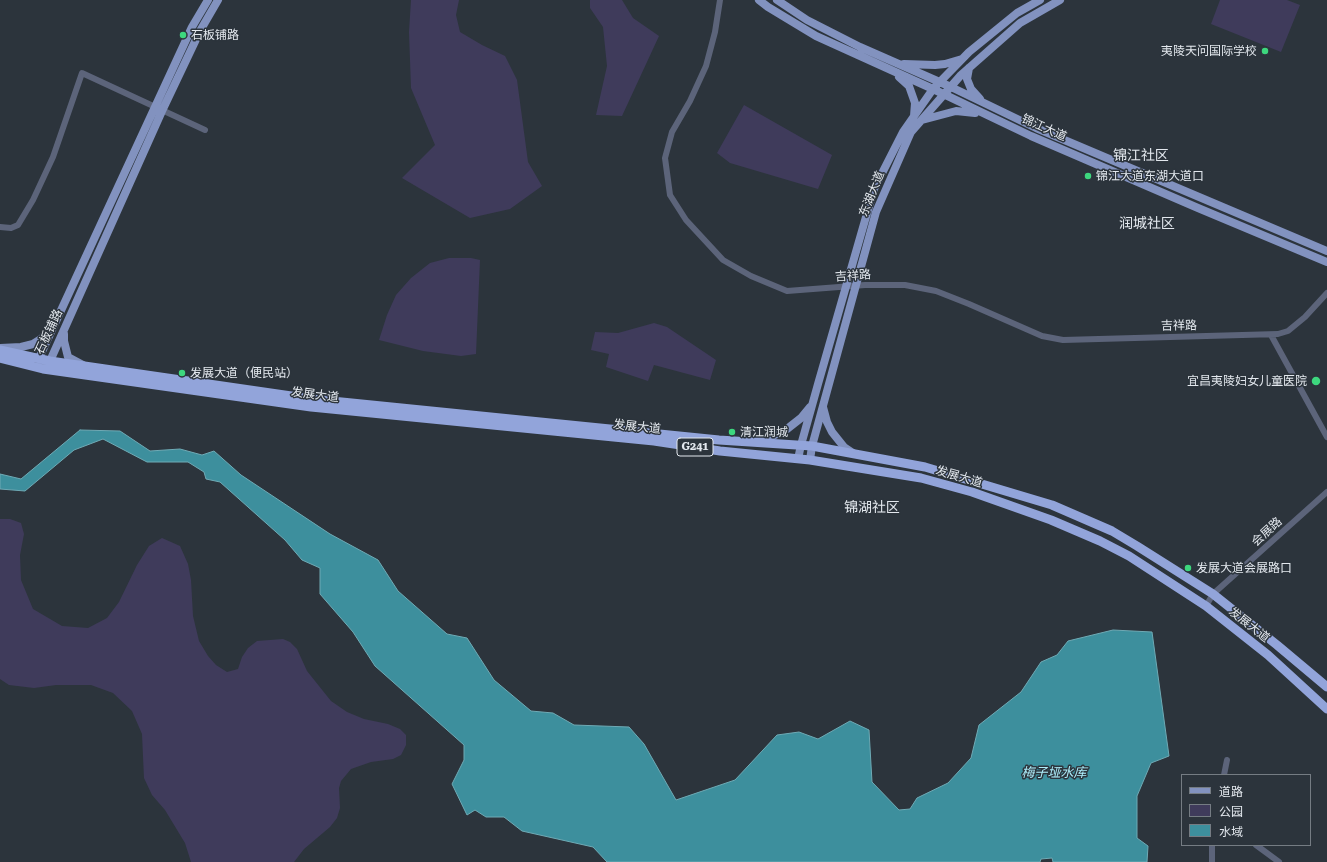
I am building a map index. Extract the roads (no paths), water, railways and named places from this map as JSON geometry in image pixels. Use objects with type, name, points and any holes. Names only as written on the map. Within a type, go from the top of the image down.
[{"type":"highway","name":"发展大道","points":[[0,349],[50,361],[312,399],[748,442],[812,446],[925,467],[1052,505],[1112,531],[1213,594],[1327,687]]},
{"type":"highway","name":"发展大道","points":[[0,358],[43,369],[311,407],[654,441],[720,451],[810,460],[921,478],[972,492],[1051,520],[1100,541],[1129,556],[1206,606],[1268,654],[1327,710]]},
{"type":"main road","name":"石板铺路","points":[[208,0],[192,27],[158,109],[65,328],[50,361],[43,369],[39,358],[54,326],[158,109],[218,0]]},
{"type":"main road","name":"锦江大道","points":[[759,0],[816,36],[933,89],[980,113],[1176,199],[1327,262]]},
{"type":"main road","name":"锦江大道","points":[[777,0],[807,20],[860,47],[940,82],[1036,128],[1327,251]]},
{"type":"main road","name":"东湖大道","points":[[798,459],[845,287],[874,189],[903,132],[933,89],[963,59],[1017,13],[1040,0]]},
{"type":"main road","name":"东湖大道","points":[[810,460],[812,446],[876,212],[911,132],[950,87],[969,68],[1020,23],[1060,0]]},
{"type":"main road","points":[[899,64],[935,65],[963,59]]},
{"type":"main road","points":[[969,68],[967,79],[971,89],[983,103]]},
{"type":"main road","points":[[894,72],[908,86],[915,103],[914,117]]},
{"type":"main road","points":[[922,121],[956,111],[980,113]]},
{"type":"main road","points":[[0,349],[33,344],[41,339],[54,326]]},
{"type":"main road","points":[[65,328],[64,341],[68,357],[87,366]]},
{"type":"main road","points":[[748,442],[771,437],[787,429],[801,418],[813,404]]},
{"type":"main road","points":[[823,407],[827,422],[832,432],[844,447],[854,453]]},
{"type":"street","name":"吉祥路","points":[[720,0],[715,32],[706,66],[690,101],[672,132],[666,156],[670,195],[686,220],[723,260],[751,276],[787,291],[856,286],[905,285],[936,292],[1042,336],[1064,340],[1271,335],[1288,331],[1305,317],[1327,293]]},
{"type":"street","points":[[0,227],[11,228],[18,225],[33,200],[53,157],[82,73],[205,130]]},
{"type":"street","points":[[1271,335],[1327,437]]},
{"type":"street","name":"会展路","points":[[1206,606],[1213,594],[1327,492]]},
{"type":"street","points":[[1224,774],[1226,760]]},
{"type":"street","points":[[1212,846],[1212,862]]},
{"type":"street","points":[[1257,846],[1279,862]]},
{"type":"water","name":"梅子垭水库","points":[[80,430],[120,431],[150,451],[180,449],[202,455],[214,451],[241,475],[330,534],[378,560],[398,591],[447,634],[467,638],[494,680],[531,711],[553,713],[574,725],[629,727],[644,744],[676,800],[735,780],[777,735],[799,732],[818,739],[850,721],[869,730],[872,782],[899,810],[910,809],[917,798],[948,783],[971,758],[979,725],[1021,692],[1041,662],[1057,655],[1068,641],[1113,630],[1152,632],[1169,756],[1151,763],[1137,796],[1137,838],[1148,846],[1147,862],[1053,862],[1052,858],[1041,859],[1040,862],[607,862],[593,847],[522,831],[504,817],[486,817],[475,810],[467,815],[452,784],[464,760],[464,745],[375,666],[353,632],[320,594],[320,568],[302,560],[285,540],[220,482],[206,479],[204,472],[188,462],[147,462],[103,439],[74,450],[25,491],[0,489],[0,474],[21,479]]},
{"type":"place","name":"石板铺路","points":[[183,35]]},
{"type":"place","name":"夷陵天问国际学校","points":[[1265,51]]},
{"type":"place","name":"锦江大道东湖大道口","points":[[1088,176]]},
{"type":"place","name":"发展大道（便民站）","points":[[182,373]]},
{"type":"place","name":"宜昌夷陵妇女儿童医院","points":[[1316,381]]},
{"type":"place","name":"清江润城","points":[[732,432]]},
{"type":"place","name":"发展大道会展路口","points":[[1188,568]]},
{"type":"district","name":"锦江社区","points":[[1141,156]]},
{"type":"district","name":"润城社区","points":[[1147,224]]},
{"type":"district","name":"锦湖社区","points":[[872,508]]}]
